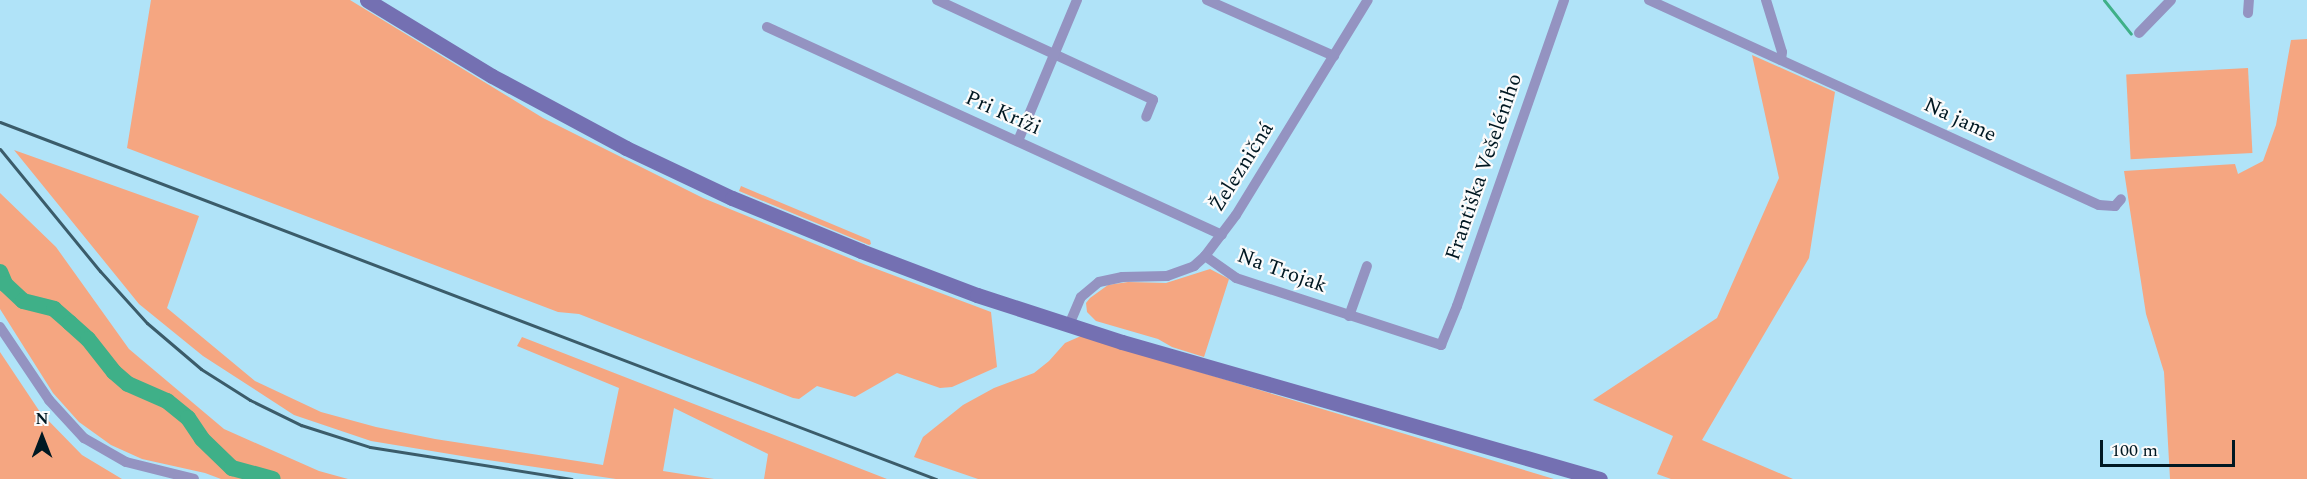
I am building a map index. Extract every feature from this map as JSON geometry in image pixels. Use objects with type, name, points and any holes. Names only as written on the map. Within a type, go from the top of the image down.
[{"type":"main road","points":[[367,0],[492,76],[663,166],[861,251],[944,283],[1069,325],[1600,479]]},
{"type":"street","points":[[937,0],[1153,100],[1146,117]]},
{"type":"street","points":[[1018,141],[1077,0]]},
{"type":"street","points":[[1207,0],[1334,56]]},
{"type":"street","name":"Železničná","points":[[1069,325],[1081,297],[1099,282],[1122,277],[1173,274],[1194,266],[1205,256],[1222,235],[1368,0]]},
{"type":"street","name":"Františka Vešeléniho","points":[[1441,345],[1469,273],[1564,0]]},
{"type":"street","name":"Na jame","points":[[1649,0],[2099,205],[2115,206],[2121,199]]},
{"type":"street","points":[[1766,0],[1782,52],[1781,60]]},
{"type":"street","points":[[2139,33],[2171,0]]},
{"type":"street","points":[[2248,13],[2249,0]]},
{"type":"street","name":"Pri Kríži","points":[[767,27],[1222,235]]},
{"type":"street","name":"Na Trojak","points":[[1205,256],[1236,278],[1441,345]]},
{"type":"street","name":"Na Trojak","points":[[1349,316],[1367,266]]},
{"type":"street","points":[[0,327],[49,400],[84,438],[126,462],[194,479]]},
{"type":"shaded area","points":[[151,0],[350,0],[543,118],[703,198],[866,265],[991,312],[997,367],[952,387],[940,388],[897,373],[855,397],[817,386],[799,399],[793,398],[579,314],[558,312],[127,148]]},
{"type":"shaded area","points":[[2307,39],[2307,479],[2170,479],[2164,372],[2146,314],[2124,171],[2235,164],[2238,174],[2263,161],[2276,125],[2291,40]]},
{"type":"shaded area","points":[[1752,55],[1835,92],[1809,258],[1702,440],[1793,479],[1671,479],[1657,474],[1673,436],[1593,400],[1717,318],[1779,178]]},
{"type":"shaded area","points":[[2248,68],[2252,153],[2131,159],[2126,74]]},
{"type":"shaded area","points":[[14,150],[199,216],[167,308],[255,381],[321,412],[376,427],[435,439],[603,465],[619,388],[517,346],[522,337],[887,479],[764,479],[768,454],[674,408],[663,471],[714,479],[616,479],[474,458],[371,441],[294,415],[203,356],[139,304]]},
{"type":"shaded area","points":[[741,186],[870,240],[871,244],[739,191]]},
{"type":"shaded area","points":[[0,193],[56,247],[129,349],[224,429],[319,471],[348,479],[221,479],[205,473],[142,459],[111,445],[79,422],[53,393],[0,309]]},
{"type":"shaded area","points":[[1210,269],[1229,279],[1204,357],[1172,347],[1158,339],[1096,321],[1087,312],[1086,303],[1108,285],[1128,282],[1166,283]]},
{"type":"shaded area","points":[[1081,336],[1554,479],[978,479],[914,457],[923,437],[963,405],[994,388],[1034,373],[1049,361],[1065,343]]},
{"type":"shaded area","points":[[0,352],[40,412],[82,455],[122,479],[0,479]]},
{"type":"waterway","points":[[2104,0],[2131,34]]},
{"type":"waterway","points":[[0,272],[5,284],[23,301],[54,309],[88,339],[114,372],[128,384],[167,401],[188,418],[202,439],[232,468],[273,479]]},
{"type":"railway","points":[[0,122],[936,479]]},
{"type":"railway","points":[[0,149],[100,271],[147,323],[201,369],[250,400],[301,425],[370,447],[571,479]]}]
